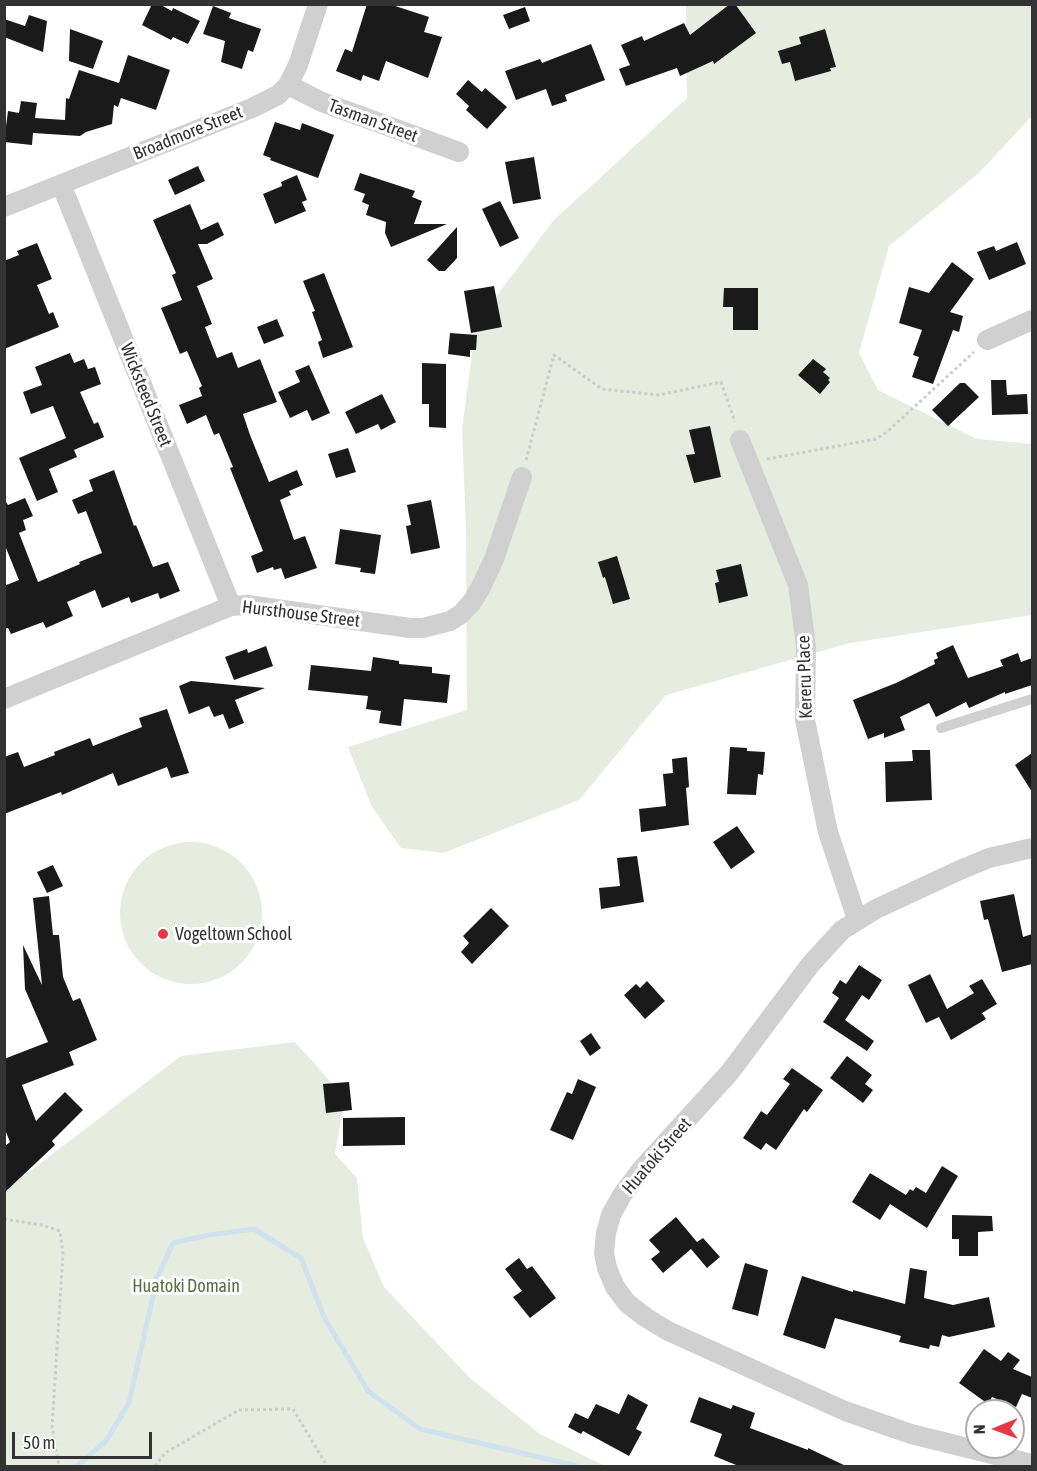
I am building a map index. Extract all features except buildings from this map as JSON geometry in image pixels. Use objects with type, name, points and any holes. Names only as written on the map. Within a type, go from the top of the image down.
[{"type":"street","points":[[288,85],[318,4]]},
{"type":"street","name":"Tasman Street","points":[[288,85],[316,100],[459,153]]},
{"type":"street","name":"Broadmore Street","points":[[4,207],[252,108],[279,95],[288,85]]},
{"type":"street","name":"Wicksteed Street","points":[[61,184],[231,606]]},
{"type":"street","points":[[987,340],[1032,320]]},
{"type":"street","name":"Kereru Place","points":[[739,436],[798,585],[806,646],[805,720],[828,832],[857,919]]},
{"type":"street","name":"Hursthouse Street","points":[[4,699],[231,606],[248,605],[410,628],[423,628],[450,621],[461,614],[472,602],[481,587],[494,559],[522,477]]},
{"type":"street","name":"Huatoki Street","points":[[1032,849],[990,858],[960,870],[857,919],[842,930],[810,965],[730,1072],[641,1170],[622,1195],[611,1215],[604,1253],[615,1287],[627,1303],[668,1331],[715,1354],[880,1424],[1032,1464]]},
{"type":"lane","points":[[941,728],[1032,699]]},
{"type":"path","points":[[748,462],[876,439],[888,432],[987,340]]},
{"type":"path","points":[[522,477],[554,355],[602,389],[659,395],[721,382],[739,436]]},
{"type":"path","points":[[4,1219],[42,1225],[60,1231],[63,1254],[52,1427],[59,1466]]},
{"type":"path","points":[[155,1467],[165,1453],[239,1410],[293,1409],[327,1467]]},
{"type":"green space","points":[[686,5],[1032,5],[1032,116],[979,173],[889,246],[859,353],[878,390],[977,439],[1032,444],[1032,615],[850,643],[666,695],[579,800],[443,853],[401,848],[372,807],[348,747],[467,710],[466,529],[462,429],[476,323],[554,220],[687,98]]},
{"type":"green space","points":[[191,842],[218,847],[242,862],[257,886],[262,913],[257,940],[242,964],[218,979],[191,984],[164,979],[140,964],[125,940],[120,913],[125,886],[140,862],[164,847]]},
{"type":"green space","name":"Huatoki Domain","points":[[295,1042],[345,1098],[335,1154],[357,1178],[363,1238],[384,1287],[470,1378],[540,1434],[605,1466],[5,1466],[5,1190],[181,1056]]},
{"type":"waterway","points":[[77,1466],[106,1441],[129,1403],[157,1278],[173,1243],[254,1229],[301,1258],[324,1317],[368,1391],[420,1429],[577,1466]]},
{"type":"place","name":"Vogeltown School","points":[[163,934]]}]
